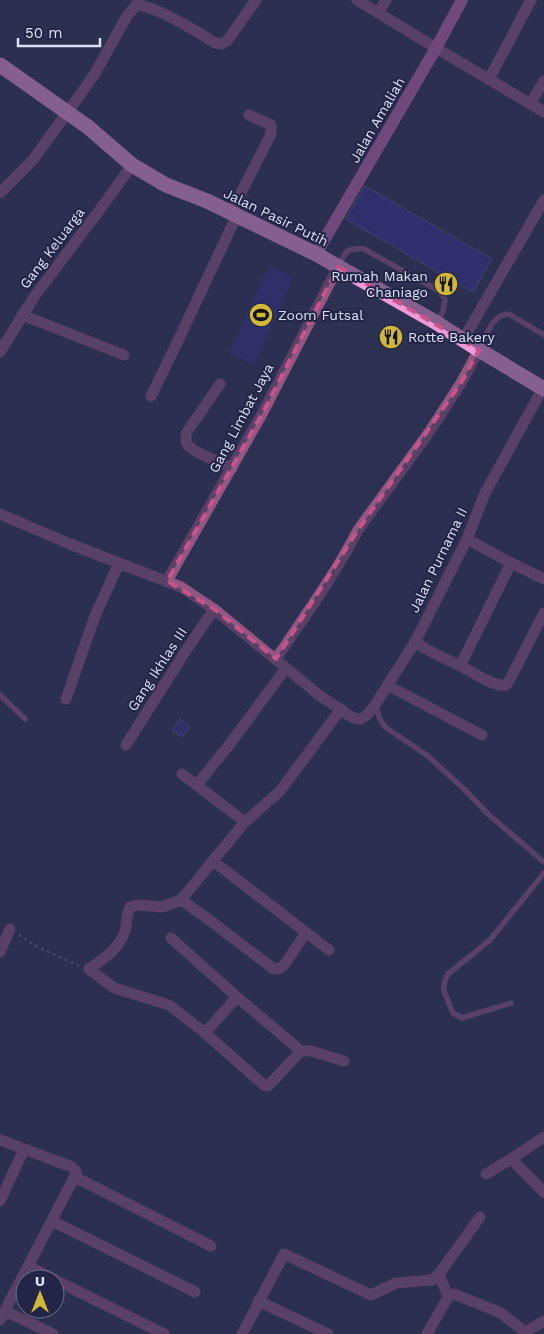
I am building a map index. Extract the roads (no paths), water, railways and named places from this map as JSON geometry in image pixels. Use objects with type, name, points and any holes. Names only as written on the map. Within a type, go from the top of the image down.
[{"type":"highway","name":"Jalan Pasir Putih","points":[[0,65],[88,127],[132,165],[166,185],[208,201],[316,254],[437,323],[478,350],[543,388]]},
{"type":"street","points":[[0,193],[32,160],[67,113],[94,75],[127,16],[136,5],[141,5],[158,12],[215,43],[221,44],[227,41],[256,0]]},
{"type":"street","points":[[357,0],[544,112]]},
{"type":"street","points":[[379,12],[386,0]]},
{"type":"street","name":"Jalan Amaliah","points":[[316,254],[462,0]]},
{"type":"street","points":[[489,79],[531,0]]},
{"type":"street","points":[[530,104],[544,81]]},
{"type":"street","points":[[151,396],[271,134],[271,125],[249,115]]},
{"type":"street","name":"Gang Keluarga","points":[[0,352],[34,297],[132,165]]},
{"type":"street","points":[[463,340],[544,200]]},
{"type":"street","name":"Gang Limbat Jaya","points":[[167,581],[262,414],[338,267]]},
{"type":"street","points":[[22,315],[124,355]]},
{"type":"street","points":[[276,659],[313,604],[358,530],[430,431],[461,383],[478,350]]},
{"type":"street","points":[[220,384],[187,432],[186,439],[187,445],[194,450],[232,468]]},
{"type":"street","name":"Jalan Purnama II","points":[[0,514],[70,544],[181,587],[214,609],[318,695],[353,718],[361,719],[375,705],[415,642],[468,539],[485,493],[543,388]]},
{"type":"street","points":[[468,539],[511,564],[544,579]]},
{"type":"street","points":[[66,700],[96,616],[119,563]]},
{"type":"street","points":[[460,666],[511,564]]},
{"type":"street","name":"Gang Ikhlas III","points":[[126,745],[214,609]]},
{"type":"street","points":[[415,642],[430,652],[500,685],[507,684],[544,613]]},
{"type":"street","points":[[197,784],[229,745],[286,668]]},
{"type":"street","points":[[387,685],[482,735]]},
{"type":"street","points":[[341,709],[280,791],[245,822],[181,900],[162,907],[137,905],[130,907],[121,940],[115,949],[89,970],[114,988],[169,1005],[264,1085],[268,1086],[301,1052],[311,1051],[344,1061]]},
{"type":"street","points":[[182,774],[245,822]]},
{"type":"street","points":[[213,861],[328,950]]},
{"type":"street","points":[[181,900],[274,969],[284,966],[306,933]]},
{"type":"street","points":[[0,952],[10,929]]},
{"type":"street","points":[[170,938],[301,1052]]},
{"type":"street","points":[[204,1033],[237,997]]},
{"type":"street","points":[[486,1174],[544,1137]]},
{"type":"street","points":[[0,1140],[76,1171],[75,1177],[2,1316],[53,1334]]},
{"type":"street","points":[[0,1201],[24,1149]]},
{"type":"street","points":[[511,1159],[544,1192]]},
{"type":"street","points":[[75,1177],[211,1246]]},
{"type":"street","points":[[242,1334],[284,1254],[371,1295],[396,1283],[432,1280],[439,1274],[480,1217]]},
{"type":"street","points":[[52,1221],[195,1292]]},
{"type":"street","points":[[28,1266],[34,1269]]},
{"type":"street","points":[[439,1274],[448,1296]]},
{"type":"street","points":[[65,1284],[164,1334]]},
{"type":"street","points":[[426,1334],[448,1296],[454,1294],[502,1313],[524,1333],[544,1321]]},
{"type":"street","points":[[258,1301],[328,1334]]},
{"type":"lane","points":[[338,267],[345,252],[354,249],[364,250],[438,291],[445,299],[443,311],[437,323]]},
{"type":"lane","points":[[478,350],[495,320],[503,314],[509,314],[544,335]]},
{"type":"lane","points":[[0,695],[25,718]]},
{"type":"lane","points":[[375,705],[385,727],[428,756],[466,790],[489,815],[544,862]]},
{"type":"lane","points":[[511,1003],[462,1018],[453,1013],[444,991],[444,984],[448,974],[490,940],[544,873]]},
{"type":"place","name":"Rumah Makan Chaniago","points":[[446,284]]},
{"type":"place","name":"Zoom Futsal","points":[[261,315]]},
{"type":"place","name":"Rotte Bakery","points":[[391,337]]}]
